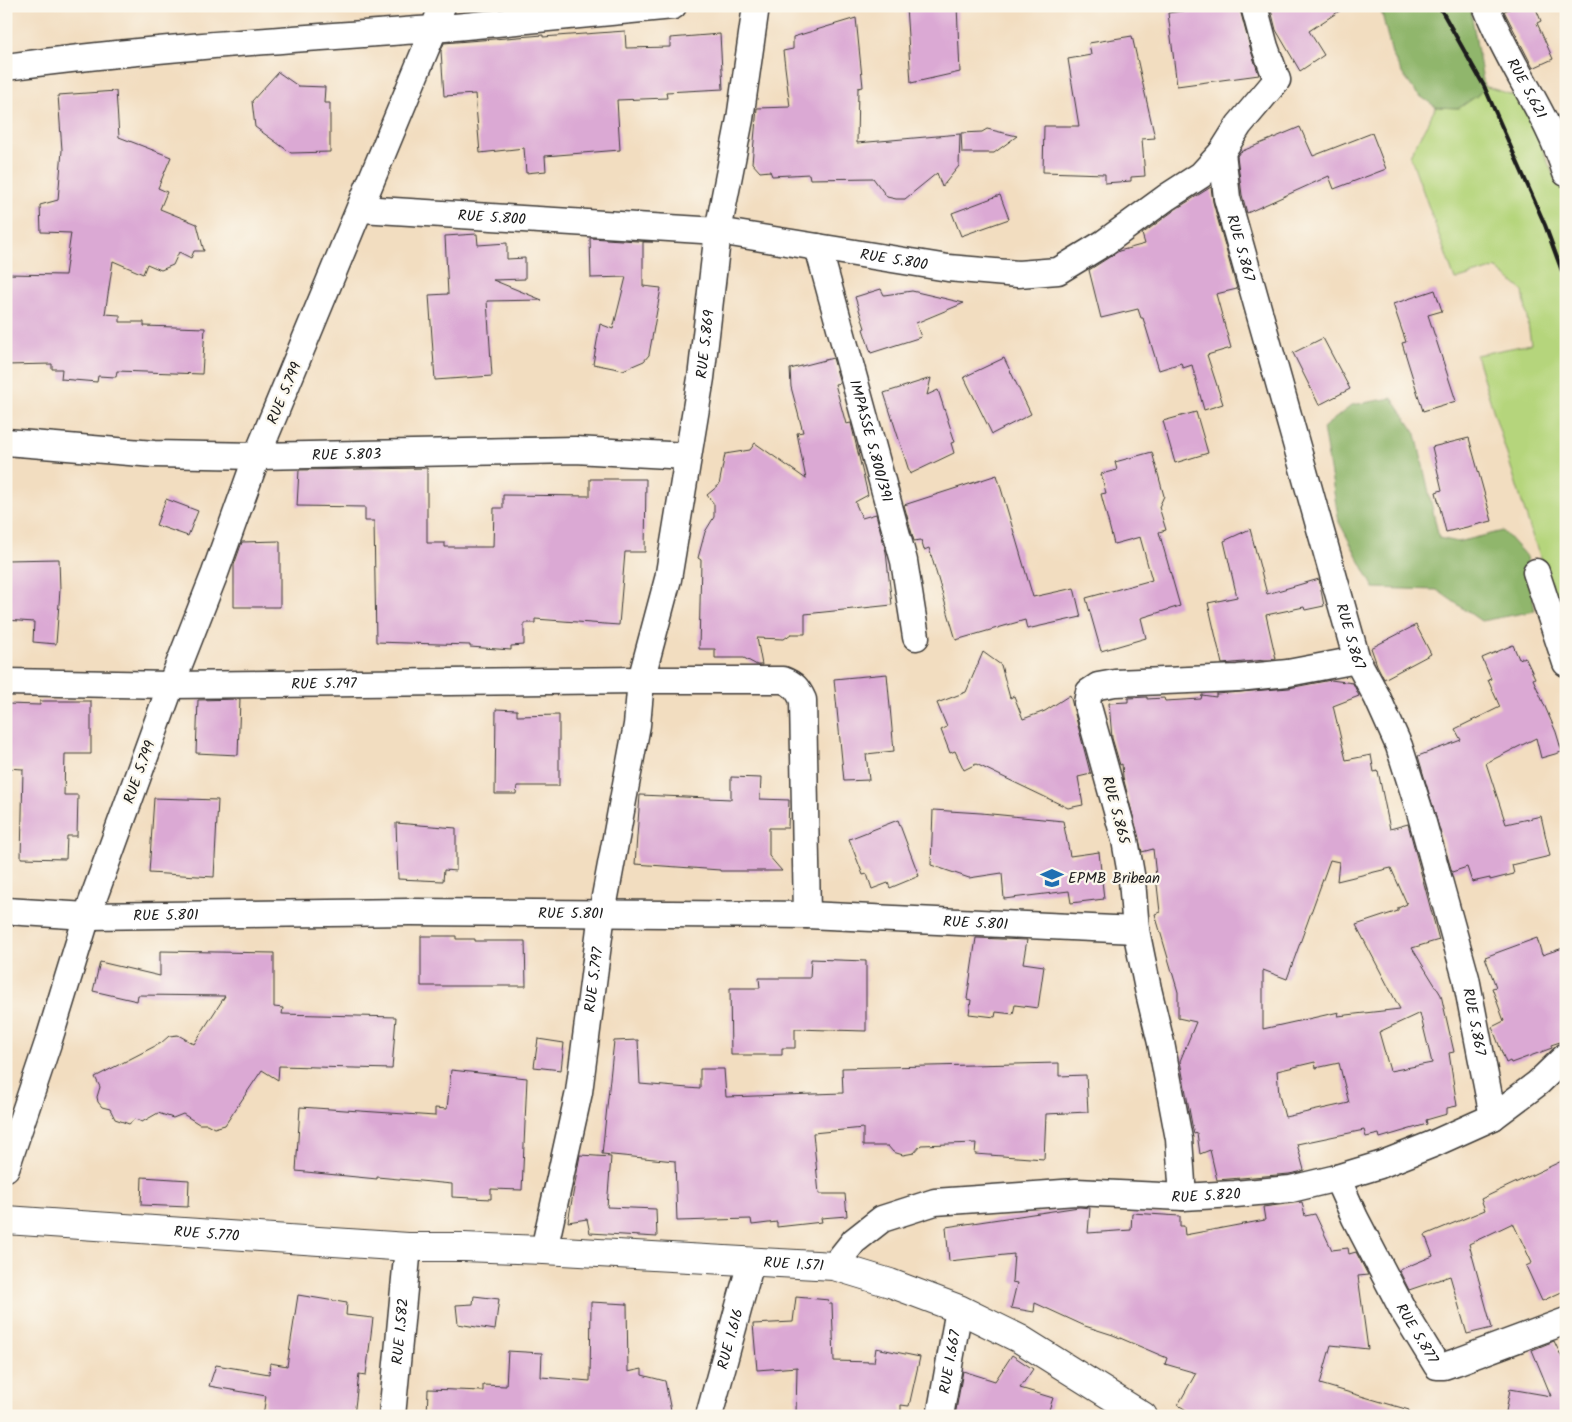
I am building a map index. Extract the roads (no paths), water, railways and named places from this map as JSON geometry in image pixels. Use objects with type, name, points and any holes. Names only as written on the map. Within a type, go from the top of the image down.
[{"type":"main road","name":"RUE 5.770","points":[[6,1220],[408,1247]]},
{"type":"main road","name":"RUE 1.571","points":[[408,1247],[544,1250],[834,1266],[890,1283],[959,1309],[1020,1339],[1143,1416]]},
{"type":"street","points":[[6,67],[245,42],[438,18],[673,6]]},
{"type":"street","name":"RUE 5.869","points":[[641,680],[668,579],[701,378],[718,231],[740,119],[756,6]]},
{"type":"street","name":"RUE 5.800","points":[[361,209],[718,231],[958,269],[1018,274],[1058,271],[1104,243],[1166,197],[1202,175],[1222,152],[1239,125],[1277,80],[1265,47],[1254,6]]},
{"type":"street","name":"RUE 5.621","points":[[1486,6],[1509,58],[1546,123],[1566,173]]},
{"type":"street","name":"RUE 5.799","points":[[6,1168],[48,1043],[87,916],[171,685],[258,456],[438,18]]},
{"type":"street","name":"RUE 5.867","points":[[1222,152],[1227,198],[1357,660],[1377,697],[1399,746],[1420,812],[1466,978],[1493,1117]]},
{"type":"street","name":"IMPASSE 5.800/391","points":[[818,247],[904,561],[916,637]]},
{"type":"street","name":"RUE 5.803","points":[[6,442],[154,454],[258,456],[575,450],[687,456]]},
{"type":"street","points":[[1536,572],[1566,663]]},
{"type":"street","name":"RUE 5.865","points":[[1183,1197],[1179,1139],[1161,1043],[1136,930],[1132,880],[1125,840],[1087,703],[1089,692],[1098,686],[1115,683],[1246,677],[1288,673],[1357,660]]},
{"type":"street","name":"RUE 5.797","points":[[544,1250],[579,1092],[602,913],[637,725],[641,680]]},
{"type":"street","name":"RUE 5.797","points":[[6,682],[171,685],[782,680],[792,684],[799,691],[803,700],[807,915]]},
{"type":"street","name":"RUE 5.801","points":[[6,911],[87,916],[410,912],[807,915],[1136,930]]},
{"type":"street","name":"RUE 5.820","points":[[834,1266],[854,1241],[882,1219],[935,1202],[1076,1192],[1183,1197],[1235,1194],[1290,1189],[1380,1166],[1493,1117],[1538,1083],[1566,1056]]},
{"type":"street","name":"RUE 5.877","points":[[1337,1178],[1355,1218],[1404,1312],[1437,1366],[1456,1362],[1566,1321]]},
{"type":"street","name":"RUE 1.582","points":[[392,1416],[408,1247]]},
{"type":"street","name":"RUE 1.616","points":[[709,1416],[751,1262]]},
{"type":"street","name":"RUE 1.667","points":[[940,1416],[959,1309]]},
{"type":"railway","points":[[1439,6],[1484,86],[1545,225],[1566,282]]},
{"type":"place","name":"EPMB Bribean","points":[[1052,878]]}]
